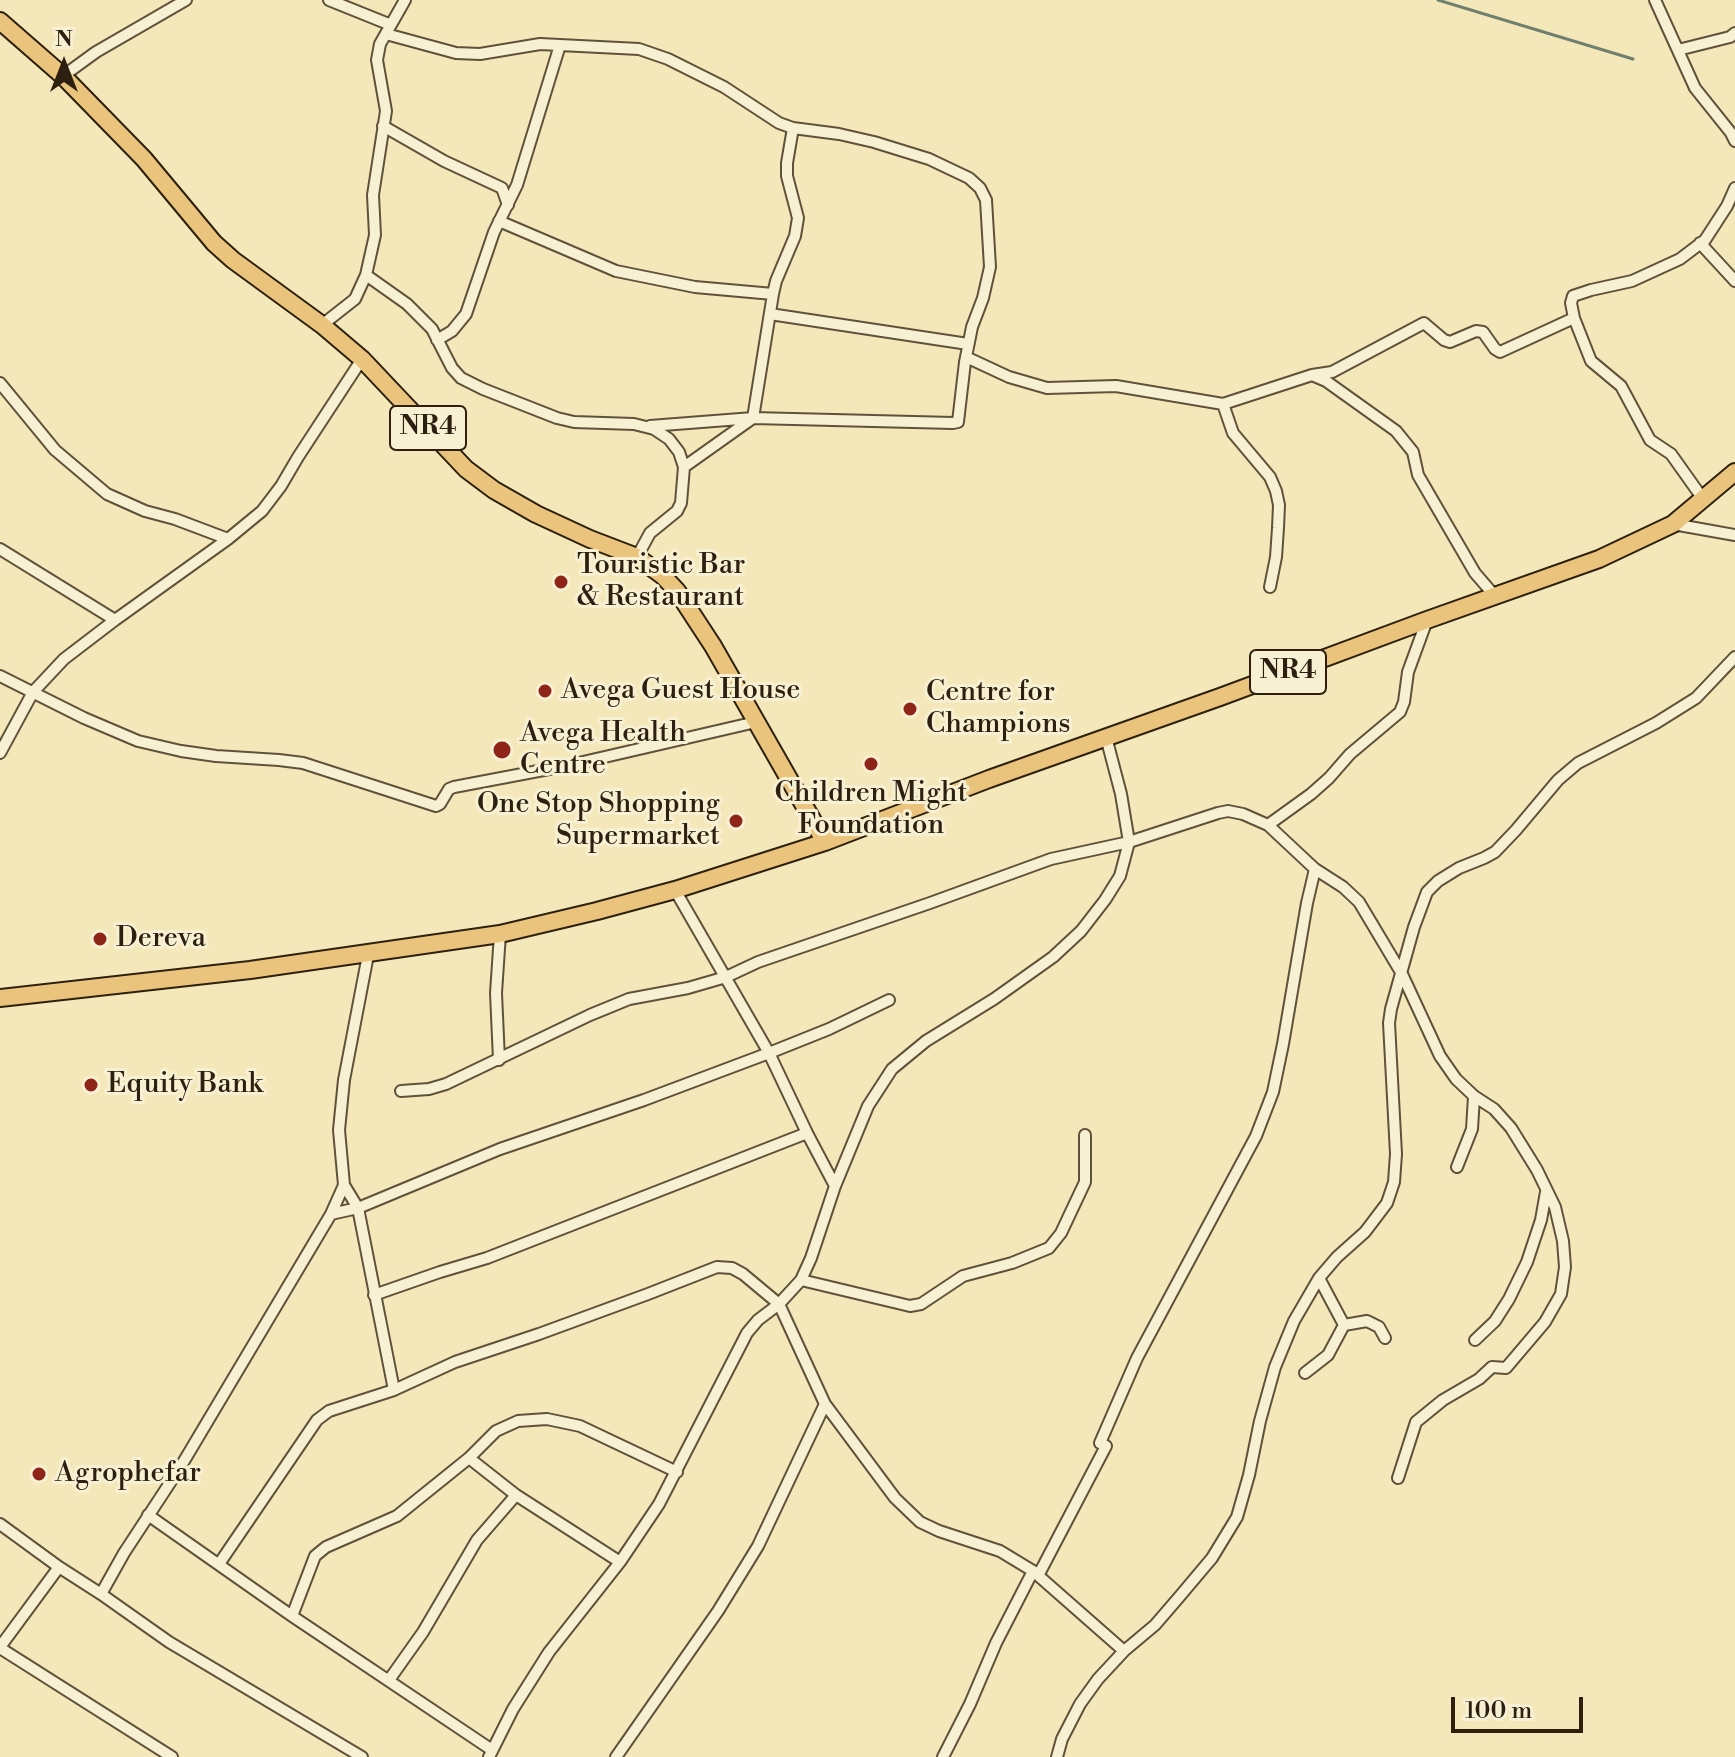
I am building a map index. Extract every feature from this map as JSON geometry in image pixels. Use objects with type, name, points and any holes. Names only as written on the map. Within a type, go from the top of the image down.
[{"type":"highway","name":"NR4","points":[[0,21],[63,76],[144,159],[214,243],[362,359],[466,469],[494,490],[536,514],[637,557],[663,576],[677,591],[713,646],[825,842]]},
{"type":"highway","name":"NR4","points":[[0,998],[368,955],[500,934],[675,890],[825,842],[989,779],[1599,559],[1673,524],[1735,472]]},
{"type":"street","points":[[63,76],[96,52],[186,0]]},
{"type":"street","points":[[329,0],[388,29],[456,53],[480,54],[540,44],[639,49],[668,59],[724,87],[779,123],[874,142],[929,159],[969,178],[980,188],[986,200],[990,267],[968,344],[958,422],[753,418],[643,426]]},
{"type":"street","points":[[322,325],[355,299],[366,275],[375,235],[373,195],[386,111],[377,60],[380,44],[405,0]]},
{"type":"street","points":[[1655,0],[1695,88],[1735,141]]},
{"type":"street","points":[[1678,50],[1730,37],[1735,33]]},
{"type":"street","points":[[437,340],[452,331],[466,314],[494,232],[517,185],[560,45]]},
{"type":"street","points":[[383,126],[444,161],[502,188],[508,205]]},
{"type":"street","points":[[684,467],[753,418],[773,294],[795,236],[798,218],[787,176],[793,128]]},
{"type":"street","points":[[1703,499],[1671,454],[1650,440],[1621,386],[1591,361],[1571,303],[1573,296],[1632,281],[1680,259],[1705,240],[1735,188]]},
{"type":"street","points":[[499,221],[616,271],[695,287],[773,294]]},
{"type":"street","points":[[1700,243],[1735,281]]},
{"type":"street","points":[[366,275],[407,304],[432,329],[452,368],[461,378],[557,418],[574,422],[634,424],[654,429],[669,439],[679,452],[684,467],[681,503],[677,511],[650,533],[637,557]]},
{"type":"street","points":[[770,314],[968,344]]},
{"type":"street","points":[[966,357],[1009,377],[1047,388],[1116,386],[1223,404],[1312,375],[1332,372],[1424,323],[1450,342],[1476,331],[1483,332],[1500,352],[1574,318]]},
{"type":"street","points":[[0,753],[33,692],[64,659],[262,511],[362,359]]},
{"type":"street","points":[[1312,375],[1326,381],[1396,431],[1413,452],[1418,475],[1475,573],[1494,595]]},
{"type":"street","points":[[0,383],[55,450],[107,494],[145,511],[228,539]]},
{"type":"street","points":[[1223,404],[1233,433],[1270,477],[1276,491],[1278,528],[1270,587]]},
{"type":"street","points":[[1673,524],[1735,535]]},
{"type":"street","points":[[0,549],[115,620]]},
{"type":"street","points":[[1268,825],[1311,794],[1350,754],[1400,712],[1408,672],[1427,620]]},
{"type":"street","points":[[1057,1757],[1062,1739],[1080,1704],[1098,1679],[1124,1651],[1155,1625],[1188,1587],[1212,1558],[1237,1517],[1275,1367],[1294,1321],[1319,1278],[1365,1232],[1387,1203],[1394,1182],[1396,1141],[1389,1023],[1414,927],[1427,892],[1459,868],[1495,852],[1558,780],[1578,763],[1656,723],[1696,698],[1735,657]]},
{"type":"street","points":[[0,676],[138,741],[216,756],[303,763],[436,806],[454,787],[570,765],[756,722]]},
{"type":"street","points":[[148,1515],[491,1753],[513,1709],[549,1652],[620,1562],[659,1504],[747,1333],[801,1280],[868,1106],[892,1069],[926,1041],[994,999],[1053,957],[1081,931],[1120,876],[1129,842],[1121,794],[1106,737]]},
{"type":"street","points":[[401,1091],[446,1084],[629,999],[726,977],[770,958],[1051,859],[1129,842],[1198,818],[1228,811],[1243,814],[1268,825],[1315,869],[1343,887],[1359,902],[1402,974],[1440,1056],[1456,1079],[1494,1109],[1511,1128],[1537,1170],[1555,1207],[1563,1241],[1565,1267],[1561,1294],[1545,1322],[1506,1368],[1492,1367],[1416,1422],[1398,1478]]},
{"type":"street","points":[[219,1564],[317,1420],[329,1411],[394,1390],[455,1362],[717,1267],[732,1268],[743,1274],[779,1304],[825,1404],[895,1498],[920,1522],[1000,1551],[1039,1574],[1106,1446],[1100,1443],[1137,1358],[1256,1136],[1273,1092],[1315,869]]},
{"type":"street","points":[[675,890],[769,1053],[835,1186]]},
{"type":"street","points":[[499,1060],[496,993],[500,934]]},
{"type":"street","points":[[368,955],[344,1080],[339,1130],[344,1185],[358,1208],[394,1390]]},
{"type":"street","points":[[331,1214],[358,1208],[500,1149],[769,1053],[889,1000]]},
{"type":"street","points":[[1394,1002],[1416,1008]]},
{"type":"street","points":[[1457,1167],[1472,1129],[1474,1096]]},
{"type":"street","points":[[374,1295],[487,1258],[807,1133]]},
{"type":"street","points":[[801,1280],[910,1306],[921,1304],[963,1276],[1012,1263],[1049,1248],[1061,1233],[1085,1182],[1085,1135]]},
{"type":"street","points":[[101,1594],[331,1214],[344,1185]]},
{"type":"street","points":[[1475,1340],[1495,1321],[1527,1262],[1541,1220],[1546,1190]]},
{"type":"street","points":[[1319,1278],[1344,1325]]},
{"type":"street","points":[[1344,1325],[1367,1321],[1379,1327],[1385,1338]]},
{"type":"street","points":[[1305,1373],[1328,1355],[1344,1325]]},
{"type":"street","points":[[616,1757],[718,1611],[758,1546],[825,1404]]},
{"type":"street","points":[[292,1616],[315,1556],[326,1547],[397,1516],[469,1458],[496,1431],[518,1421],[547,1419],[580,1426],[677,1472]]},
{"type":"street","points":[[469,1458],[516,1495],[620,1562]]},
{"type":"street","points":[[389,1680],[423,1632],[477,1540],[516,1495]]},
{"type":"street","points":[[0,1524],[169,1642],[362,1757]]},
{"type":"street","points":[[59,1567],[0,1647],[172,1757]]},
{"type":"street","points":[[1033,1571],[1124,1651]]},
{"type":"street","points":[[943,1757],[1033,1571]]},
{"type":"waterway","points":[[1438,0],[1633,59]]},
{"type":"place","name":"Touristic Bar & Restaurant","points":[[561,582]]},
{"type":"place","name":"Avega Guest House","points":[[545,691]]},
{"type":"place","name":"Centre for Champions","points":[[910,709]]},
{"type":"place","name":"Avega Health Centre","points":[[502,750]]},
{"type":"place","name":"Children Might Foundation","points":[[871,764]]},
{"type":"place","name":"One Stop Shopping Supermarket","points":[[736,821]]},
{"type":"place","name":"Dereva","points":[[100,939]]},
{"type":"place","name":"Equity Bank","points":[[91,1085]]},
{"type":"place","name":"Agrophefar","points":[[39,1474]]}]
